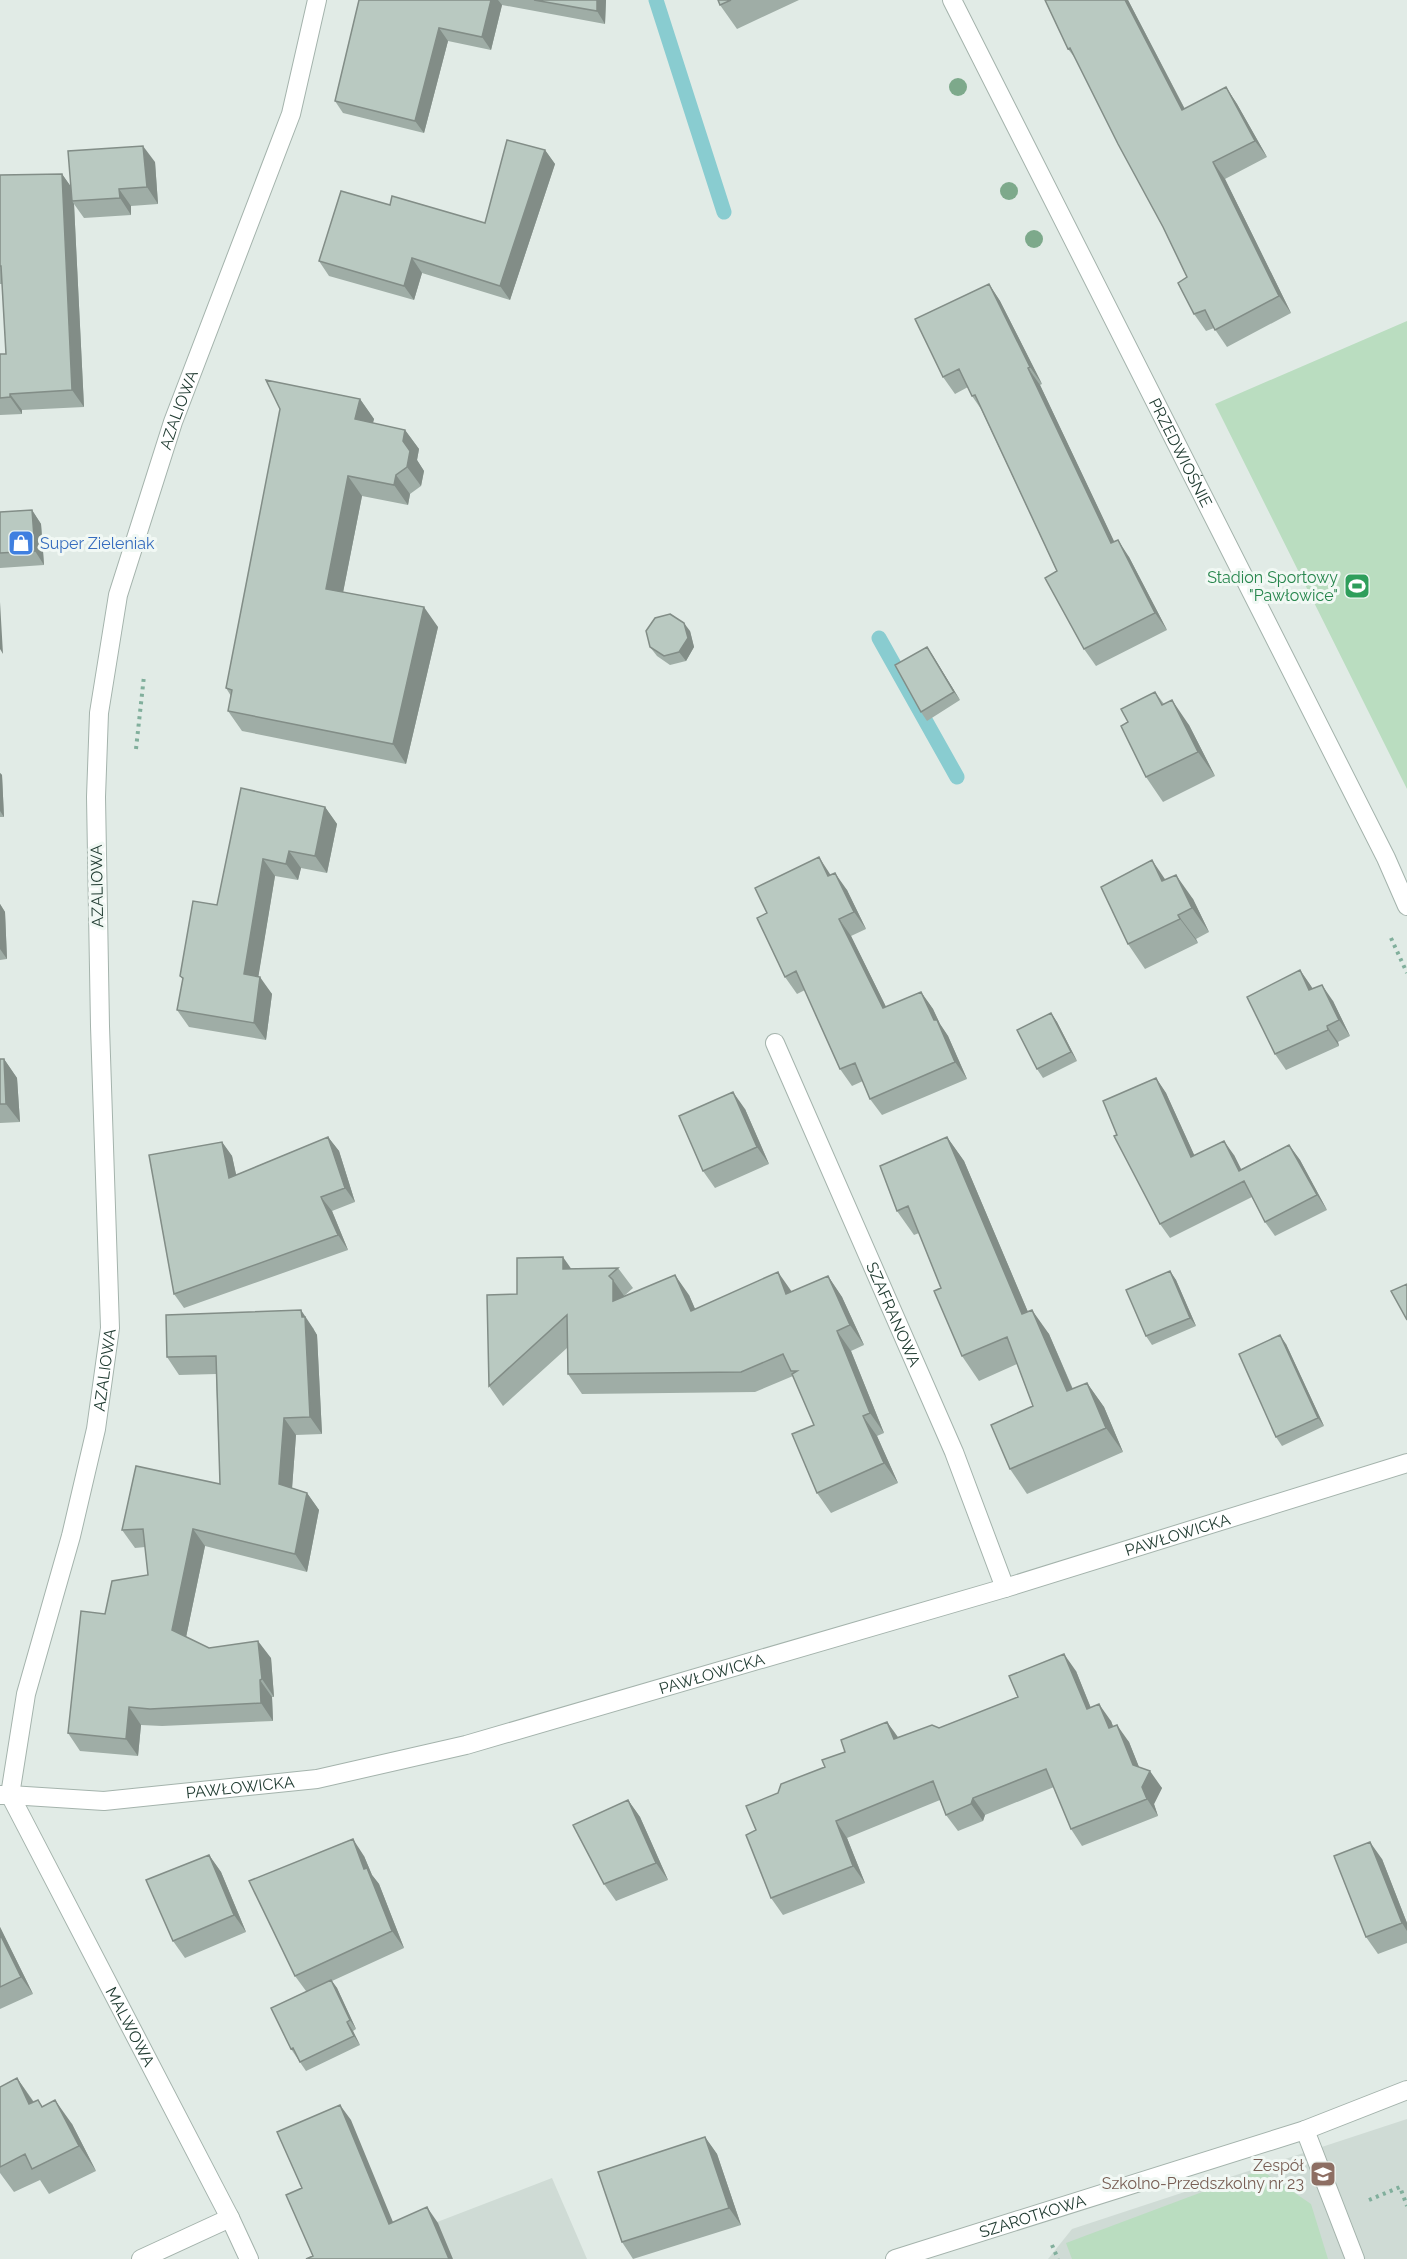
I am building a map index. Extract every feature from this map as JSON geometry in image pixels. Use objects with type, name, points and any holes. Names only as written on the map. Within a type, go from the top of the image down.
[{"type":"street","name":"AZALIOWA","points":[[5,1795],[26,1694],[70,1536],[96,1429],[110,1328],[100,1038],[96,796],[99,713],[118,595],[173,422],[291,114],[317,0]]},
{"type":"street","name":"PRZEDWIOŚNIE","points":[[952,0],[1386,858],[1407,906]]},
{"type":"street","name":"SZAFRANOWA","points":[[775,1044],[954,1452],[1005,1588]]},
{"type":"street","name":"PAWŁOWICKA","points":[[5,1795],[104,1801],[317,1779],[466,1745],[1005,1588],[1407,1463]]},
{"type":"street","name":"MALWOWA","points":[[5,1795],[230,2218],[249,2259]]},
{"type":"street","name":"SZAROTKOWA","points":[[895,2259],[1305,2130],[1407,2090]]},
{"type":"street","points":[[1305,2130],[1355,2259]]},
{"type":"street","points":[[141,2259],[230,2218]]},
{"type":"path","points":[[135,758],[144,675]]},
{"type":"path","points":[[1338,2214],[1400,2187],[1407,2206]]},
{"type":"shaded area","name":"Zespół Szkolno-Przedszkolny nr 23","points":[[1407,2119],[1407,2259],[1048,2259],[1072,2229]]},
{"type":"shaded area","points":[[552,2178],[587,2259],[341,2259]]},
{"type":"green space","name":"Stadion Sportowy \"Pawłowice\"","points":[[1407,321],[1407,789],[1215,404]]},
{"type":"green space","points":[[1261,2170],[1311,2204],[1328,2259],[1072,2259],[1066,2243]]},
{"type":"building","points":[[359,0],[491,0],[482,37],[439,28],[415,121],[335,101]]},
{"type":"building","points":[[534,0],[597,0],[597,11]]},
{"type":"building","points":[[718,0],[731,0],[720,5]]},
{"type":"building","points":[[1045,0],[1125,0],[1182,110],[1226,87],[1255,141],[1213,162],[1279,296],[1215,330],[1205,310],[1194,314],[1178,283],[1187,277],[1070,48],[1068,49]]},
{"type":"building","points":[[507,140],[545,150],[500,286],[412,258],[404,286],[319,261],[341,191],[390,205],[392,196],[485,223]]},
{"type":"building","points":[[143,146],[147,187],[119,189],[120,198],[72,201],[68,151]]},
{"type":"building","points":[[62,174],[72,390],[10,394],[10,397],[0,398],[0,354],[6,354],[0,266],[0,175]]},
{"type":"building","points":[[989,284],[1111,543],[1118,540],[1155,613],[1084,649],[1045,578],[1057,571],[975,395],[972,396],[959,369],[943,377],[915,319]]},
{"type":"building","points":[[266,380],[360,399],[355,419],[405,430],[403,441],[410,451],[407,467],[396,475],[394,485],[348,476],[326,589],[424,607],[393,744],[228,711],[232,690],[226,688],[280,409]]},
{"type":"building","points":[[32,510],[35,551],[0,553],[0,512]]},
{"type":"building","points":[[670,614],[684,623],[688,638],[679,652],[664,656],[650,647],[646,631],[655,618]]},
{"type":"building","points":[[927,647],[954,692],[921,712],[895,665]]},
{"type":"building","points":[[1155,692],[1162,705],[1172,700],[1198,752],[1146,777],[1121,726],[1128,722],[1121,709]]},
{"type":"building","points":[[241,788],[325,807],[315,856],[289,851],[286,864],[263,859],[244,974],[260,977],[254,1023],[177,1010],[183,978],[180,976],[193,901],[217,905]]},
{"type":"building","points":[[819,857],[828,876],[835,873],[854,912],[839,919],[883,1008],[921,992],[934,1020],[937,1020],[955,1062],[870,1099],[855,1063],[840,1069],[796,971],[785,977],[757,918],[767,913],[755,888]]},
{"type":"building","points":[[1152,860],[1162,881],[1176,875],[1192,908],[1178,915],[1180,919],[1128,944],[1101,887]]},
{"type":"building","points":[[1300,970],[1309,990],[1322,985],[1339,1020],[1327,1026],[1328,1030],[1275,1054],[1247,997]]},
{"type":"building","points":[[1051,1013],[1071,1052],[1037,1069],[1017,1030]]},
{"type":"building","points":[[0,1059],[4,1059],[6,1104],[0,1104]]},
{"type":"building","points":[[1156,1078],[1191,1157],[1224,1141],[1239,1171],[1289,1145],[1317,1195],[1265,1222],[1244,1181],[1160,1224],[1114,1136],[1117,1135],[1103,1101]]},
{"type":"building","points":[[733,1092],[757,1147],[703,1171],[679,1116]]},
{"type":"building","points":[[328,1137],[345,1188],[321,1197],[338,1235],[174,1294],[149,1155],[222,1142],[229,1178]]},
{"type":"building","points":[[947,1137],[1022,1314],[1032,1310],[1067,1391],[1087,1383],[1106,1428],[1010,1469],[991,1425],[1033,1406],[1007,1337],[962,1356],[934,1291],[941,1288],[908,1206],[897,1211],[880,1166]]},
{"type":"building","points":[[563,1257],[563,1269],[618,1268],[609,1276],[613,1280],[613,1301],[675,1275],[691,1311],[778,1272],[786,1294],[828,1276],[850,1325],[837,1331],[870,1413],[863,1416],[884,1463],[817,1493],[792,1434],[814,1425],[792,1374],[797,1371],[791,1371],[783,1354],[741,1372],[568,1374],[567,1315],[489,1386],[487,1295],[517,1294],[517,1258]]},
{"type":"building","points":[[1170,1271],[1190,1318],[1146,1336],[1126,1290]]},
{"type":"building","points":[[1407,1284],[1407,1320],[1391,1291]]},
{"type":"building","points":[[301,1310],[302,1317],[305,1317],[310,1417],[284,1418],[279,1484],[307,1493],[295,1554],[193,1529],[172,1630],[209,1648],[258,1641],[262,1679],[260,1680],[261,1703],[150,1709],[129,1707],[126,1739],[68,1733],[81,1611],[105,1614],[112,1581],[148,1575],[143,1529],[122,1530],[136,1466],[220,1484],[216,1356],[167,1357],[166,1315]]},
{"type":"building","points":[[1280,1335],[1318,1418],[1276,1437],[1239,1354]]},
{"type":"building","points":[[1064,1654],[1087,1709],[1099,1704],[1109,1728],[1117,1725],[1133,1765],[1150,1771],[1142,1787],[1147,1799],[1071,1829],[1046,1769],[973,1798],[971,1804],[946,1815],[933,1781],[836,1821],[853,1866],[771,1898],[746,1835],[756,1830],[746,1806],[778,1793],[781,1784],[825,1767],[822,1760],[845,1752],[841,1740],[887,1722],[894,1739],[932,1725],[939,1728],[1018,1697],[1009,1676]]},
{"type":"building","points":[[628,1800],[656,1863],[604,1884],[573,1825]]},
{"type":"building","points":[[353,1839],[392,1931],[295,1976],[249,1881]]},
{"type":"building","points":[[1370,1842],[1402,1923],[1366,1937],[1334,1856]]},
{"type":"building","points":[[209,1855],[234,1915],[173,1941],[146,1880]]},
{"type":"building","points":[[0,1934],[21,1977],[0,1987]]},
{"type":"building","points":[[331,1980],[350,2020],[347,2022],[354,2036],[300,2062],[271,2008]]},
{"type":"building","points":[[17,2078],[29,2104],[38,2100],[42,2107],[55,2100],[79,2146],[32,2169],[25,2154],[0,2167],[0,2087]]},
{"type":"building","points":[[340,2105],[389,2224],[427,2207],[449,2259],[306,2259],[313,2256],[286,2195],[302,2188],[277,2132]]},
{"type":"building","points":[[705,2137],[729,2208],[622,2242],[598,2172]]},
{"type":"waterway","points":[[656,0],[724,212]]},
{"type":"waterway","points":[[879,638],[957,777]]},
{"type":"place","name":"Super Zieleniak","points":[[21,543]]},
{"type":"place","name":"Stadion Sportowy \"Pawłowice\"","points":[[1357,586]]},
{"type":"place","name":"Zespół Szkolno-Przedszkolny nr 23","points":[[1323,2174]]}]
